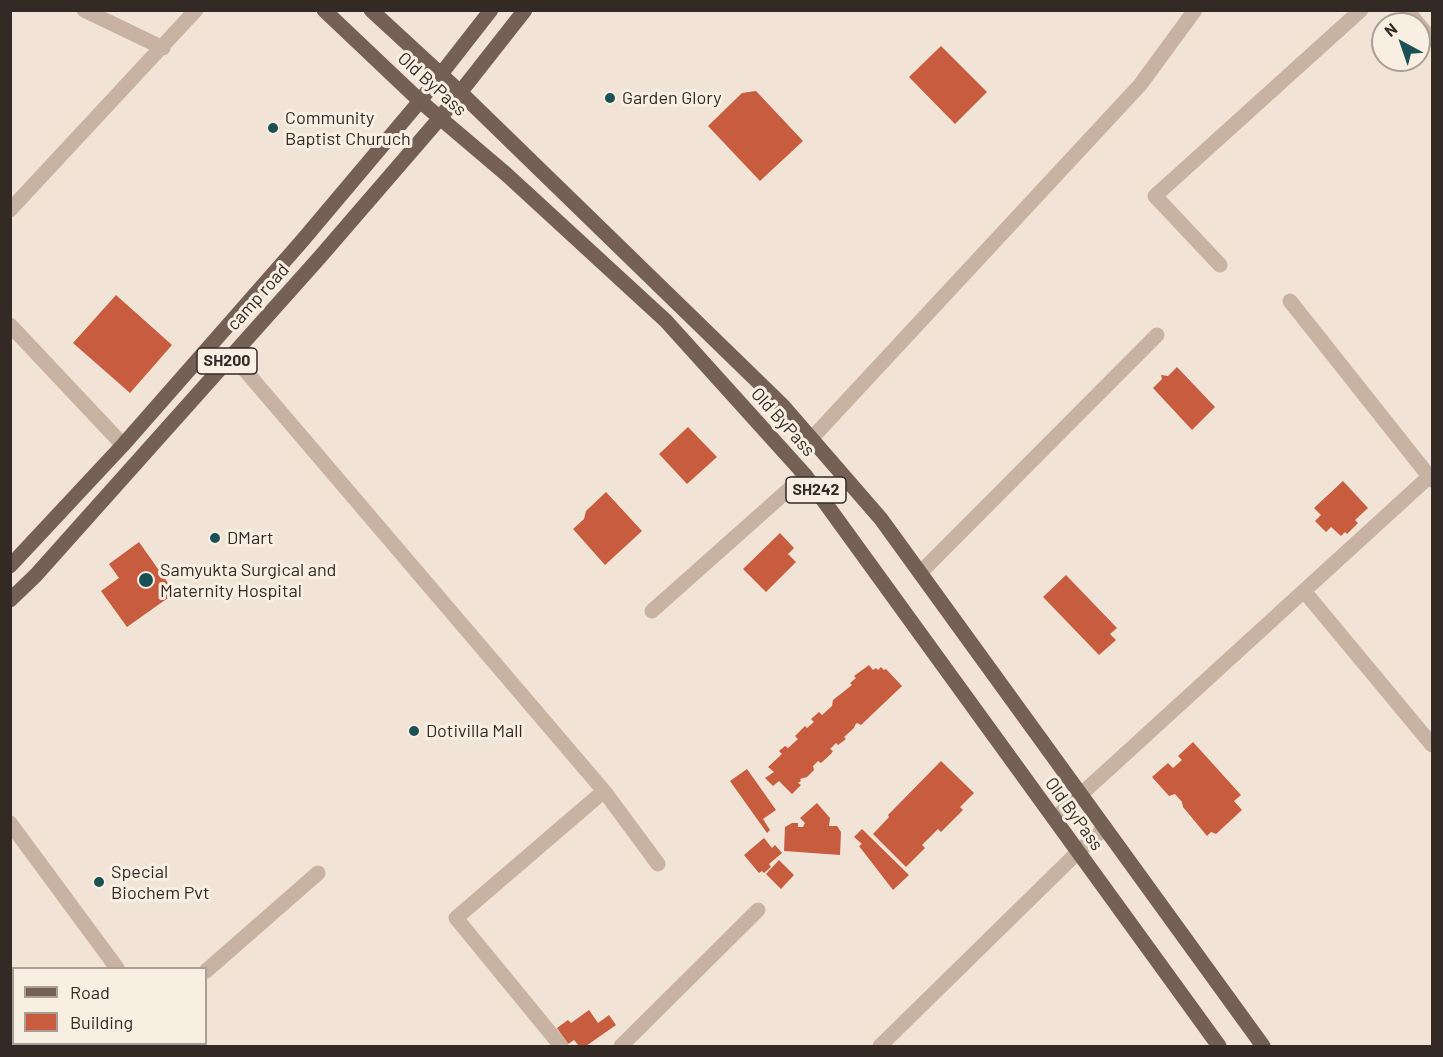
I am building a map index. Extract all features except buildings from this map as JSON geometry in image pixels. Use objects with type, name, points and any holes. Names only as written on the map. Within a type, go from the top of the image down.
[{"type":"main road","name":"Old ByPass","points":[[324,10],[420,100],[506,174],[666,321],[805,475],[1219,1047]]},
{"type":"main road","points":[[371,10],[460,92],[783,406],[812,438],[881,519],[1263,1047]]},
{"type":"main road","name":"camp road","points":[[10,566],[123,445],[302,241],[420,100],[490,10]]},
{"type":"main road","name":"camp road","points":[[10,600],[36,575],[440,118],[525,10]]},
{"type":"street","points":[[84,10],[163,48]]},
{"type":"street","points":[[10,210],[196,10]]},
{"type":"street","points":[[812,438],[1140,85],[1195,10]]},
{"type":"street","points":[[1220,265],[1155,196],[1361,10]]},
{"type":"street","points":[[1054,819],[1432,477],[1290,301]]},
{"type":"street","points":[[10,325],[123,445]]},
{"type":"street","points":[[920,573],[1157,335]]},
{"type":"street","points":[[232,355],[604,791],[658,864]]},
{"type":"street","points":[[652,610],[805,475]]},
{"type":"street","points":[[1305,591],[1432,745]]},
{"type":"street","points":[[561,1047],[456,918],[604,791]]},
{"type":"street","points":[[12,828],[116,967]]},
{"type":"street","points":[[879,1047],[1105,828]]},
{"type":"street","points":[[207,970],[318,873]]},
{"type":"street","points":[[621,1047],[758,910]]},
{"type":"place","name":"Garden Glory","points":[[610,98]]},
{"type":"place","name":"Community Baptist Churuch","points":[[273,128]]},
{"type":"place","name":"DMart","points":[[215,538]]},
{"type":"place","name":"Samyukta Surgical and Maternity Hospital","points":[[146,580]]},
{"type":"place","name":"Dotivilla Mall","points":[[414,731]]},
{"type":"place","name":"Special Biochem Pvt","points":[[99,882]]}]
